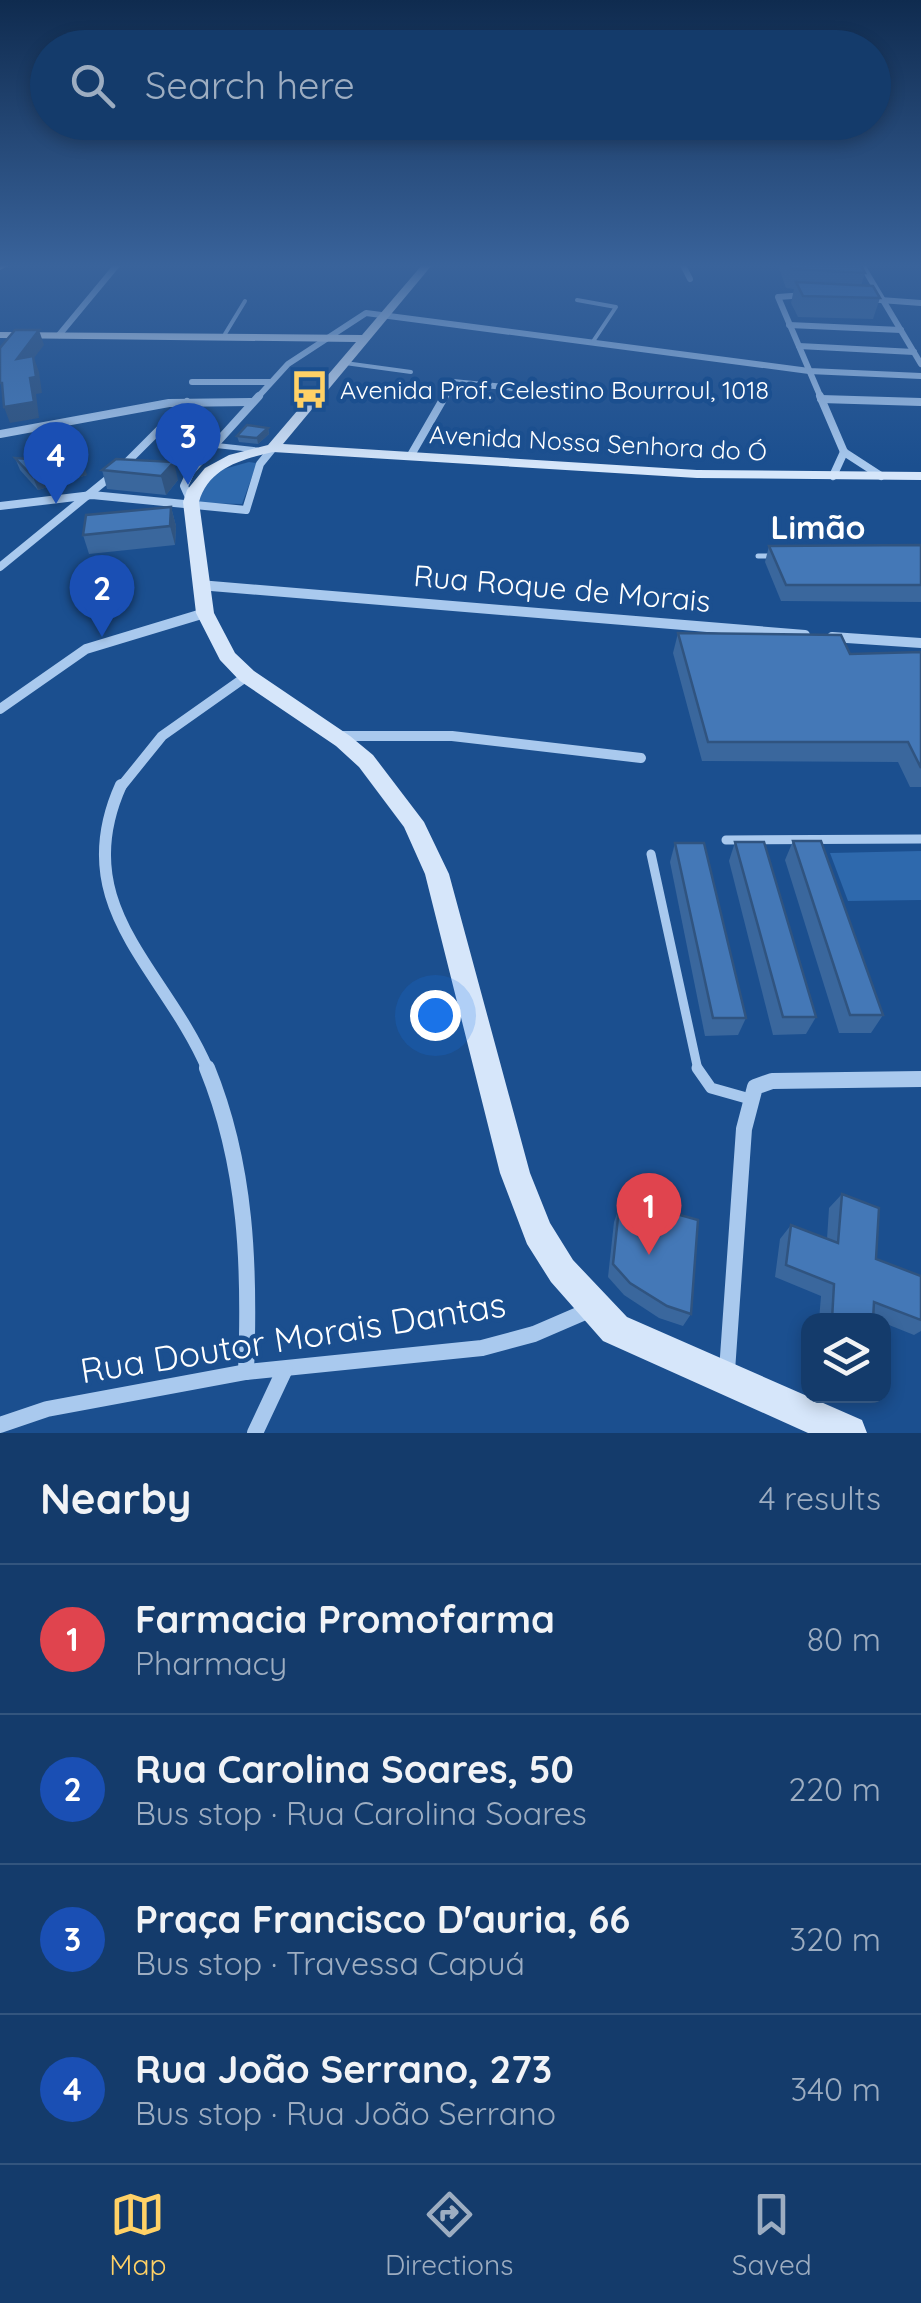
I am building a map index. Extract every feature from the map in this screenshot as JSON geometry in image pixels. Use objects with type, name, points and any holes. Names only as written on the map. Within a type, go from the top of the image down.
[{"type":"main road","points":[[372,332],[268,449],[210,470],[192,488],[199,585],[214,637],[247,676],[338,736],[366,762],[413,822],[438,874],[515,1172],[538,1232],[593,1309],[639,1342],[848,1433]]},
{"type":"main road","points":[[0,335],[224,334],[366,339]]},
{"type":"main road","name":"Avenida Nossa Senhora do Ó","points":[[268,449],[697,474],[921,476]]},
{"type":"street","points":[[191,502],[185,480],[212,445],[270,382],[300,355],[337,332]]},
{"type":"street","points":[[516,332],[810,371],[921,376]]},
{"type":"street","points":[[793,332],[844,452],[881,476]]},
{"type":"street","points":[[902,332],[921,364]]},
{"type":"street","points":[[799,346],[914,352]]},
{"type":"street","points":[[192,382],[270,382]]},
{"type":"street","points":[[411,455],[453,382],[575,394]]},
{"type":"street","points":[[821,399],[921,402]]},
{"type":"street","points":[[0,434],[188,401],[251,402]]},
{"type":"street","points":[[0,567],[156,438],[188,401]]},
{"type":"street","points":[[0,506],[21,500],[89,497],[191,502],[209,508],[248,510],[268,449]]},
{"type":"street","points":[[833,476],[844,452]]},
{"type":"street","name":"Rua Roque de Morais","points":[[199,585],[921,644]]},
{"type":"street","points":[[0,708],[86,649],[205,614]]},
{"type":"street","points":[[246,1372],[251,1272],[241,1174],[218,1095],[191,1029],[124,936],[101,859],[106,819],[122,782],[144,752],[174,724],[247,676]]},
{"type":"street","points":[[338,736],[372,734],[530,744],[641,758]]},
{"type":"street","points":[[727,1379],[742,1148],[755,1087],[772,1081],[921,1079]]},
{"type":"street","name":"Rua Doutor Morais Dantas","points":[[0,1425],[47,1408],[246,1372],[482,1348],[534,1334],[593,1309]]},
{"type":"street","points":[[255,1433],[284,1369]]},
{"type":"lane","points":[[592,343],[599,332]]},
{"type":"lane","points":[[345,363],[410,372]]},
{"type":"lane","points":[[212,445],[268,449]]},
{"type":"lane","points":[[758,556],[794,556]]},
{"type":"lane","points":[[726,840],[921,839]]},
{"type":"lane","points":[[651,854],[699,1075],[710,1088],[750,1099]]},
{"type":"shaded area","points":[[257,463],[242,504],[198,503],[195,491],[217,471]]},
{"type":"shaded area","points":[[921,851],[921,900],[848,901],[830,853]]},
{"type":"building","points":[[13,332],[38,332],[17,359],[33,356],[36,377],[30,378],[34,402],[4,407],[0,348]]},
{"type":"building","points":[[247,425],[268,428],[257,438],[237,436]]},
{"type":"building","points":[[15,458],[83,463],[33,477]]},
{"type":"building","points":[[116,459],[174,462],[161,476],[102,470]]},
{"type":"building","points":[[171,507],[170,526],[83,535],[86,515]]},
{"type":"building","points":[[921,545],[921,585],[786,585],[769,546]]},
{"type":"building","points":[[678,633],[841,635],[850,654],[921,652],[921,768],[908,742],[708,742]]},
{"type":"building","points":[[793,841],[821,841],[883,1015],[850,1015]]},
{"type":"building","points":[[735,842],[764,842],[816,1017],[783,1017]]},
{"type":"building","points":[[675,843],[704,843],[746,1018],[713,1018]]},
{"type":"building","points":[[842,1194],[879,1208],[876,1259],[921,1276],[921,1320],[874,1302],[873,1313],[832,1313],[834,1284],[786,1265],[791,1225],[838,1243]]},
{"type":"building","points":[[619,1208],[655,1208],[698,1220],[691,1314],[667,1306],[630,1283],[613,1264]]},
{"type":"place","name":"Avenida Prof. Celestino Bourroul, 1018","points":[[310,390]]},
{"type":"place","name":"Praça Francisco D'auria, 66","points":[[188,485]]},
{"type":"place","name":"Rua João Serrano, 273","points":[[56,504]]},
{"type":"place","name":"Rua Carolina Soares, 50","points":[[102,637]]},
{"type":"place","name":"Farmacia Promofarma","points":[[649,1255]]},
{"type":"district","name":"Limão","points":[[818,528]]}]
